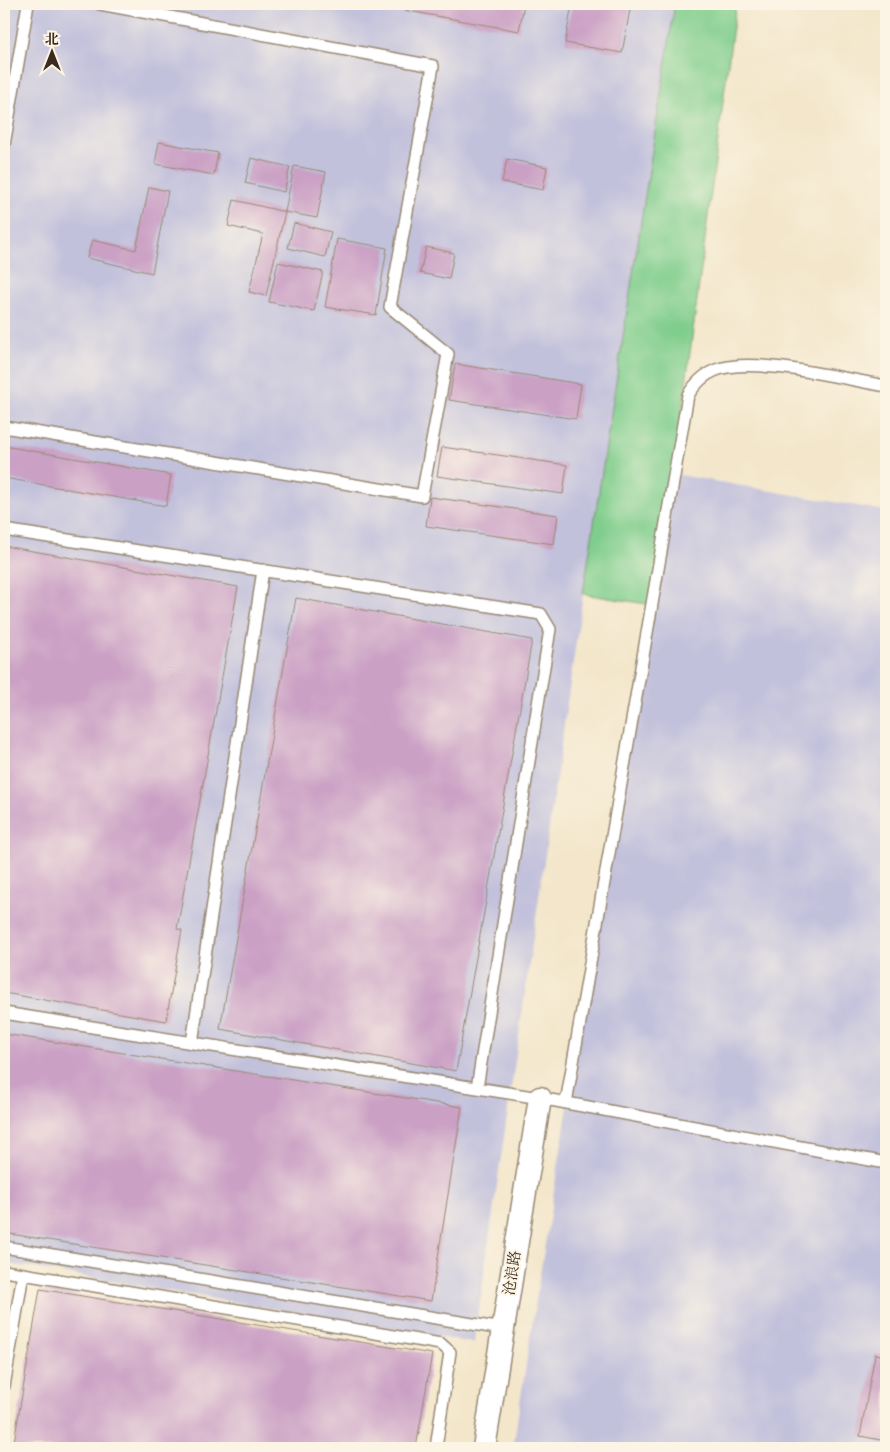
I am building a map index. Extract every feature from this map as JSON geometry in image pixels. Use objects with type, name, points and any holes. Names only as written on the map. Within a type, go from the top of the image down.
[{"type":"street","name":"沧浪路","points":[[484,1448],[540,1098]]},
{"type":"lane","points":[[4,145],[28,4]]},
{"type":"lane","points":[[4,427],[422,496],[448,354],[390,307],[433,66],[100,4]]},
{"type":"lane","points":[[566,1103],[688,395],[696,383],[715,371],[747,365],[768,366],[886,386]]},
{"type":"lane","points":[[4,530],[541,614],[550,629],[477,1088]]},
{"type":"lane","points":[[192,1043],[263,570]]},
{"type":"lane","points":[[4,1013],[540,1098],[886,1163]]},
{"type":"lane","points":[[4,1247],[503,1329]]},
{"type":"lane","points":[[4,1271],[441,1344],[450,1352],[436,1448]]},
{"type":"lane","points":[[4,1386],[23,1274]]},
{"type":"shaded area","points":[[4,4],[675,4],[583,594],[474,1343],[4,1263]]},
{"type":"shaded area","points":[[674,474],[886,511],[886,1448],[513,1448],[540,1274]]},
{"type":"green space","points":[[675,4],[736,4],[674,474],[653,605],[583,594]]},
{"type":"building","points":[[370,4],[524,4],[519,31]]},
{"type":"building","points":[[572,4],[631,4],[622,53],[565,43]]},
{"type":"building","points":[[159,142],[218,153],[214,175],[155,164]]},
{"type":"building","points":[[251,158],[290,167],[284,192],[245,183]]},
{"type":"building","points":[[507,159],[547,167],[543,190],[502,182]]},
{"type":"building","points":[[294,166],[326,172],[317,218],[285,212]]},
{"type":"building","points":[[149,187],[168,191],[152,273],[87,258],[92,240],[136,250]]},
{"type":"building","points":[[234,200],[285,212],[266,296],[249,292],[263,234],[228,226]]},
{"type":"building","points":[[294,223],[331,232],[325,257],[288,248]]},
{"type":"building","points":[[337,239],[387,248],[376,315],[325,307]]},
{"type":"building","points":[[426,247],[454,253],[449,279],[420,273]]},
{"type":"building","points":[[278,262],[323,272],[314,311],[269,302]]},
{"type":"building","points":[[455,364],[581,384],[576,419],[449,400]]},
{"type":"building","points":[[4,446],[171,475],[166,506],[4,478]]},
{"type":"building","points":[[442,447],[567,465],[563,494],[437,476]]},
{"type":"building","points":[[430,497],[558,515],[554,544],[426,526]]},
{"type":"building","points":[[4,546],[238,587],[177,929],[182,930],[166,1021],[4,993]]},
{"type":"building","points":[[296,598],[532,640],[456,1071],[220,1029]]},
{"type":"building","points":[[4,1034],[462,1107],[431,1301],[4,1233]]},
{"type":"building","points":[[40,1289],[432,1354],[416,1448],[13,1448]]},
{"type":"building","points":[[875,1354],[886,1356],[886,1441],[860,1436]]}]
